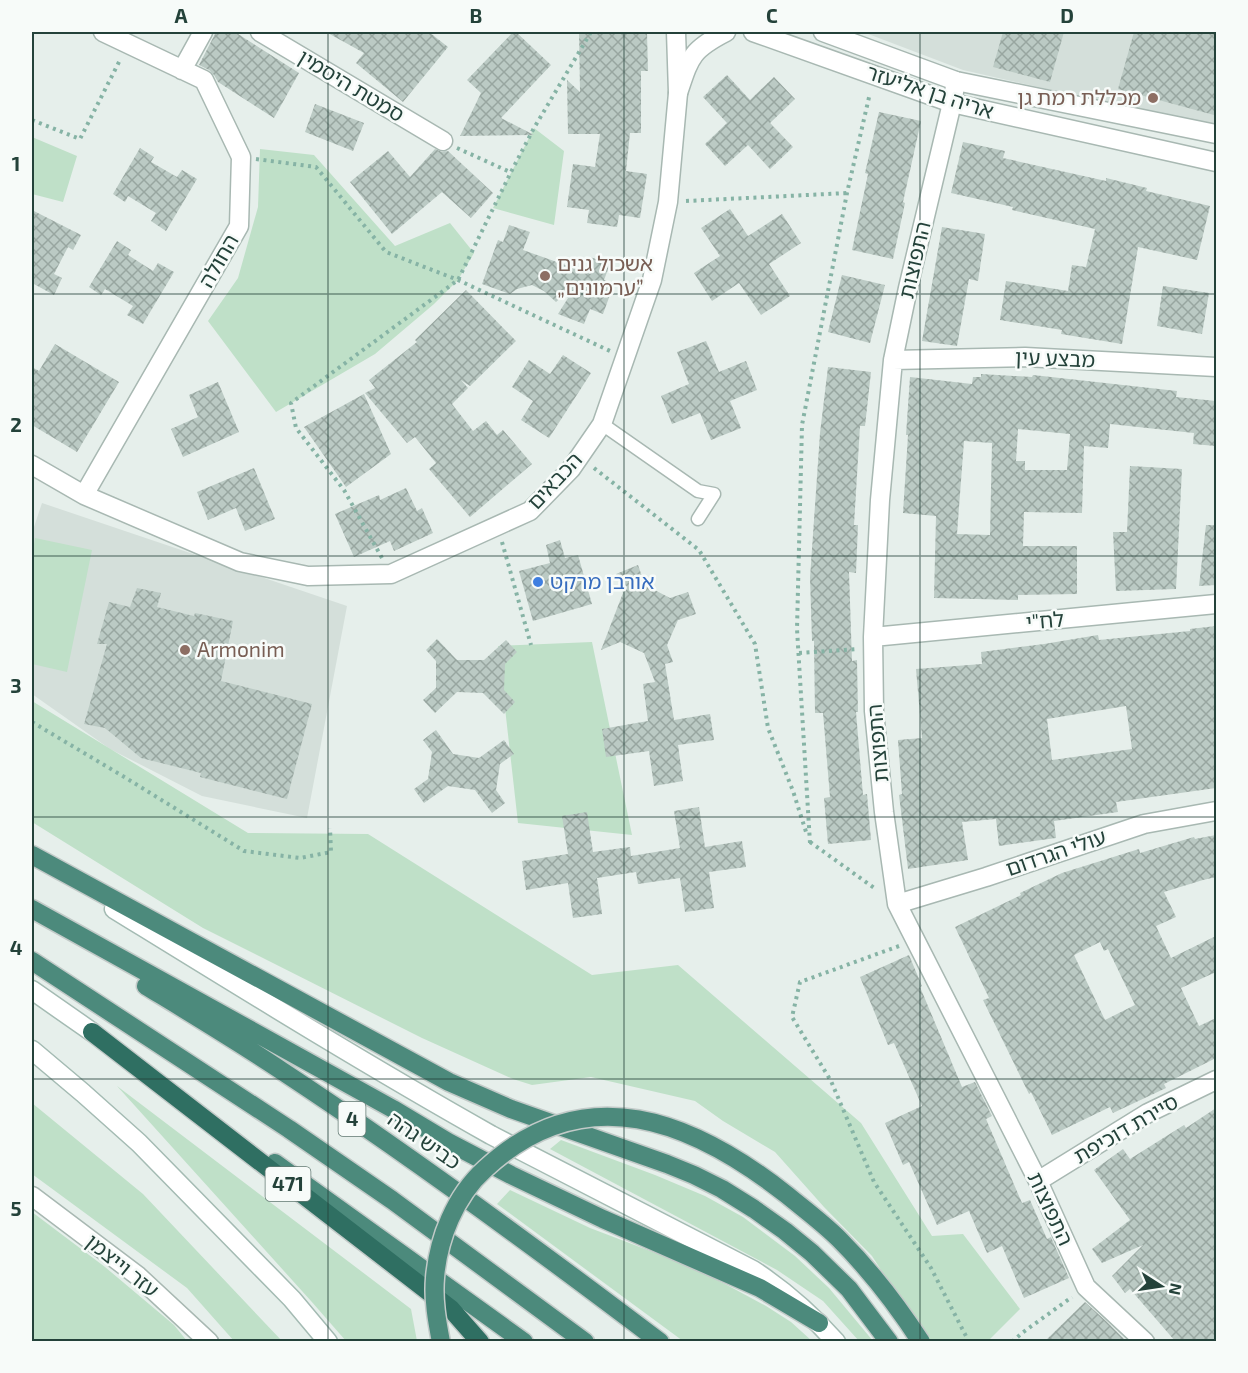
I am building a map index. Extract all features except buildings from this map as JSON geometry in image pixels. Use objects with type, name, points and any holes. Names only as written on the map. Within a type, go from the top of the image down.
[{"type":"highway","points":[[32,856],[449,1082],[511,1109],[667,1164],[722,1189],[785,1231],[812,1253],[849,1289],[889,1341]]},
{"type":"highway","points":[[32,909],[393,1109],[448,1142],[603,1219],[760,1288],[819,1323]]},
{"type":"highway","name":"כביש גהה","points":[[32,914],[282,1071],[509,1229],[660,1341]]},
{"type":"highway","name":"4","points":[[32,961],[345,1168],[585,1341]]},
{"type":"highway","points":[[92,1032],[518,1338]]},
{"type":"highway","name":"471","points":[[92,1032],[451,1309],[480,1341]]},
{"type":"highway","points":[[441,1341],[436,1318],[437,1266],[448,1223],[469,1187],[501,1154],[539,1132],[583,1119],[620,1117],[659,1123],[697,1138],[734,1158],[779,1189],[830,1231],[852,1253],[900,1311],[921,1341]]},
{"type":"street","name":"החולה","points":[[84,495],[239,226],[241,158],[204,80],[103,32]]},
{"type":"street","points":[[182,70],[203,32]]},
{"type":"street","name":"סמטת היסמין","points":[[260,32],[443,141]]},
{"type":"street","name":"הכבאים","points":[[32,465],[84,495],[240,562],[308,576],[391,574],[530,511],[571,470],[602,424],[652,280],[668,202],[678,93],[676,32]]},
{"type":"street","points":[[678,93],[687,65],[696,51],[726,32]]},
{"type":"street","name":"אריה בן אליעזר","points":[[753,32],[952,104],[1216,162]]},
{"type":"street","name":"אריה בן אליעזר","points":[[823,32],[956,81],[1216,134]]},
{"type":"street","name":"התפוצות","points":[[956,81],[893,360],[880,500],[873,643],[874,711],[884,812],[897,904],[1038,1181],[1086,1287],[1145,1341]]},
{"type":"street","name":"מבצע עין","points":[[893,360],[1025,357],[1216,367]]},
{"type":"street","name":"לח\"י","points":[[873,643],[1216,604]]},
{"type":"street","name":"עולי הגרדום","points":[[897,904],[1144,824],[1216,811]]},
{"type":"street","points":[[32,856],[257,998],[421,1095],[491,1135],[753,1270],[796,1301],[836,1341]]},
{"type":"street","points":[[32,990],[92,1032]]},
{"type":"street","points":[[32,1050],[139,1143],[292,1299],[328,1341]]},
{"type":"street","name":"סיירת דוכיפת","points":[[1038,1181],[1148,1113],[1216,1080]]},
{"type":"street","name":"עזר וייצמן","points":[[32,1196],[138,1276],[209,1341]]},
{"type":"lane","points":[[602,424],[698,491],[714,494],[698,519]]},
{"type":"path","points":[[391,574],[344,490],[296,428],[291,403],[458,280],[534,128],[591,32]]},
{"type":"path","points":[[32,120],[80,138],[128,44]]},
{"type":"path","points":[[810,843],[797,629],[802,425],[847,193],[874,74]]},
{"type":"path","points":[[443,141],[511,172]]},
{"type":"path","points":[[241,158],[316,167],[387,252],[458,280],[624,357]]},
{"type":"path","points":[[668,202],[847,193]]},
{"type":"path","points":[[580,457],[699,550],[755,644],[768,728],[793,791],[810,843],[897,904]]},
{"type":"path","points":[[497,526],[531,645]]},
{"type":"path","points":[[798,653],[873,643]]},
{"type":"path","points":[[32,722],[244,851],[300,858],[331,852],[330,828]]},
{"type":"path","points":[[916,940],[800,982],[792,1017],[831,1081],[874,1182],[931,1268],[969,1341]]},
{"type":"path","points":[[1012,1341],[1086,1287]]},
{"type":"shaded area","name":"מכללת רמת גן","points":[[863,32],[1216,32],[1216,127],[963,70]]},
{"type":"shaded area","name":"Armonim","points":[[42,503],[347,606],[307,818],[202,796],[110,749],[32,694],[32,533]]},
{"type":"green space","points":[[534,128],[564,151],[554,225],[493,208]]},
{"type":"green space","points":[[32,137],[77,156],[63,202],[32,194]]},
{"type":"green space","points":[[260,149],[314,155],[395,246],[450,223],[474,253],[458,280],[434,304],[375,354],[276,412],[208,321],[238,278],[258,207]]},
{"type":"green space","points":[[35,538],[92,550],[67,672],[32,664],[32,556]]},
{"type":"green space","points":[[592,642],[632,835],[518,823],[498,646]]},
{"type":"green space","points":[[32,701],[248,833],[368,834],[592,975],[678,965],[861,1123],[932,1236],[963,1234],[1020,1309],[988,1341],[927,1341],[872,1256],[775,1152],[723,1121],[695,1101],[591,1077],[532,1085],[513,1079],[422,1038],[203,928],[32,822]]},
{"type":"green space","points":[[117,1086],[411,1309],[417,1341],[346,1341]]},
{"type":"green space","points":[[32,1103],[143,1194],[282,1341],[234,1341],[187,1288],[32,1174]]},
{"type":"green space","points":[[561,1140],[705,1196],[743,1217],[795,1256],[829,1288],[873,1341],[859,1341],[823,1301],[777,1270],[550,1149]]},
{"type":"green space","points":[[510,1190],[590,1228],[687,1265],[727,1285],[791,1322],[812,1341],[683,1341],[497,1204]]},
{"type":"green space","points":[[32,1212],[105,1267],[174,1325],[187,1341],[32,1341]]},
{"type":"place","name":"מכללת רמת גן","points":[[1153,98]]},
{"type":"place","name":"אשכול גנים „ערמונים”","points":[[545,276]]},
{"type":"place","name":"אורבן מרקט","points":[[538,582]]},
{"type":"place","name":"Armonim","points":[[185,650]]}]
